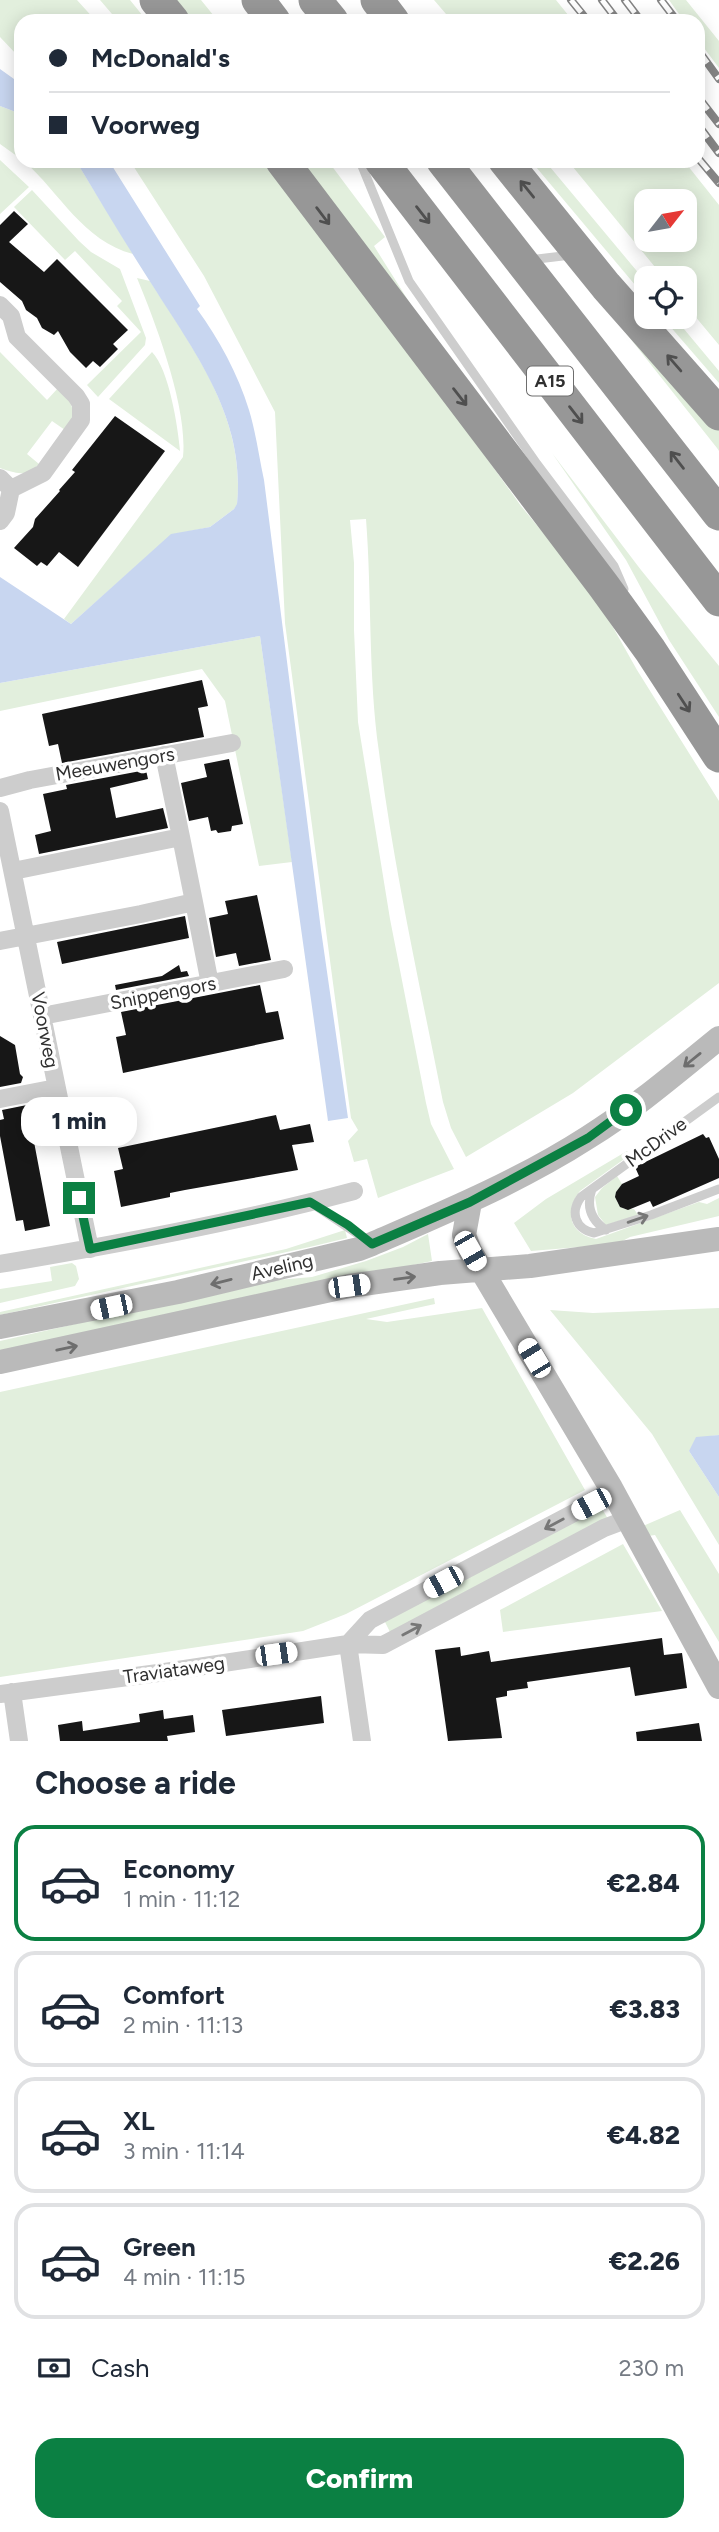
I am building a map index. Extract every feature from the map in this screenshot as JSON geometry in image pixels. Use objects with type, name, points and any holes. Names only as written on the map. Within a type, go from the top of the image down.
[{"type":"highway","points":[[156,0],[167,14]]},
{"type":"highway","points":[[258,0],[269,14]]},
{"type":"highway","points":[[315,0],[326,14]]},
{"type":"highway","points":[[377,0],[388,14]]},
{"type":"highway","points":[[287,168],[650,650],[719,756]]},
{"type":"highway","name":"A15","points":[[386,168],[719,600]]},
{"type":"highway","name":"A15","points":[[448,168],[719,514]]},
{"type":"highway","points":[[511,168],[579,253],[719,414]]},
{"type":"main road","name":"Aveling","points":[[0,1327],[178,1292],[345,1253],[372,1244],[470,1202],[588,1138],[665,1082],[719,1038]]},
{"type":"main road","points":[[470,1202],[464,1235],[480,1269],[611,1488],[719,1687]]},
{"type":"main road","name":"Aveling","points":[[0,1362],[337,1289],[719,1239]]},
{"type":"street","points":[[0,305],[11,316],[17,337],[76,396],[82,408],[81,420],[43,473],[5,483],[6,513],[0,521]]},
{"type":"street","name":"Meeuwengors","points":[[0,788],[30,780],[232,743]]},
{"type":"street","points":[[164,755],[210,984]]},
{"type":"street","name":"Voorweg","points":[[0,811],[90,1249]]},
{"type":"street","points":[[12,871],[181,837]]},
{"type":"street","points":[[0,941],[194,902]]},
{"type":"street","name":"Snippengors","points":[[42,1016],[284,969]]},
{"type":"street","points":[[0,1099],[56,1088]]},
{"type":"street","points":[[0,1265],[90,1249],[354,1191]]},
{"type":"street","points":[[362,1741],[348,1644],[370,1620],[591,1504],[611,1488]]},
{"type":"street","name":"Traviataweg","points":[[6,1693],[348,1644],[383,1645],[604,1528],[628,1519]]},
{"type":"street","points":[[6,1693],[19,1741]]},
{"type":"lane","points":[[362,168],[409,281],[537,464],[614,566],[650,650]]},
{"type":"lane","points":[[521,261],[579,253]]},
{"type":"lane","name":"McDrive","points":[[606,1230],[594,1233],[579,1226],[575,1218],[577,1203],[593,1188],[719,1097]]},
{"type":"lane","points":[[593,1188],[589,1206],[596,1221],[606,1230],[719,1189]]},
{"type":"lane","points":[[310,1202],[348,1225],[372,1244]]},
{"type":"green space","points":[[0,0],[77,0],[90,14],[14,14],[14,52],[0,37]]},
{"type":"green space","points":[[100,0],[130,0],[141,14],[112,14]]},
{"type":"green space","points":[[165,0],[201,0],[212,14],[177,14]]},
{"type":"green space","points":[[434,0],[556,0],[567,14],[446,14]]},
{"type":"green space","points":[[669,0],[686,0],[697,14],[679,14]]},
{"type":"green space","points":[[705,24],[719,41],[719,68],[705,49]]},
{"type":"green space","points":[[0,106],[14,111],[14,154],[0,144]]},
{"type":"green space","points":[[0,160],[29,187],[0,214]]},
{"type":"green space","points":[[31,168],[80,168],[133,254],[115,248],[86,227]]},
{"type":"green space","points":[[135,168],[267,168],[443,397],[521,506],[596,597],[637,670],[719,801],[719,983],[573,1093],[466,1157],[451,1128],[443,1102],[400,884],[376,723],[366,519],[350,520],[354,563],[358,722],[390,919],[426,1103],[431,1124],[454,1169],[378,1198],[367,1159],[354,1162],[348,1141],[358,1130],[351,1118],[285,623],[275,412],[204,276]]},
{"type":"green space","points":[[296,168],[333,168],[385,237],[374,246],[418,316]]},
{"type":"green space","points":[[537,168],[551,168],[634,268],[634,284]]},
{"type":"green space","points":[[574,168],[690,168],[719,205],[719,345],[697,319],[697,266],[654,266],[643,252],[697,252],[697,189],[634,189],[634,241]]},
{"type":"green space","points":[[32,190],[91,252],[120,269],[146,338],[145,345],[98,397],[87,385],[141,332],[117,306],[122,301],[75,251],[65,260],[14,207]]},
{"type":"green space","points":[[137,278],[150,281],[213,386],[233,443],[238,473],[237,505],[210,527],[171,535],[71,624],[64,619],[183,457],[181,415],[176,391]]},
{"type":"green space","points":[[587,284],[719,424],[719,451],[717,448]]},
{"type":"green space","points":[[672,329],[684,329],[719,371],[719,383]]},
{"type":"green space","points":[[0,352],[47,400],[59,387],[72,408],[72,418],[65,430],[52,421],[27,454],[39,464],[25,473],[0,468]]},
{"type":"green space","points":[[152,352],[168,384],[180,451],[109,399]]},
{"type":"green space","points":[[552,453],[641,570],[719,666],[719,717],[669,640],[626,560]]},
{"type":"green space","points":[[260,636],[292,862],[259,866],[225,701],[202,669],[0,711],[0,683]]},
{"type":"green space","points":[[627,1151],[627,1157],[580,1191],[575,1199],[572,1221],[580,1232],[596,1239],[699,1202],[707,1204],[719,1198],[719,1216],[630,1237],[617,1244],[531,1251],[514,1223],[546,1199]]},
{"type":"green space","points":[[617,1176],[622,1184],[616,1192],[617,1202],[624,1209],[634,1209],[638,1215],[606,1225],[598,1215],[595,1197]]},
{"type":"green space","points":[[345,1230],[347,1238],[0,1315],[0,1312],[286,1249]]},
{"type":"green space","points":[[428,1234],[432,1261],[0,1353],[0,1341],[266,1281],[312,1277],[366,1261]]},
{"type":"green space","points":[[72,1263],[76,1266],[79,1279],[75,1286],[0,1303],[0,1289],[52,1281],[50,1267]]},
{"type":"green space","points":[[434,1298],[435,1304],[366,1319],[387,1322],[482,1308],[585,1490],[346,1614],[303,1631],[0,1677],[0,1392]]},
{"type":"green space","points":[[719,1308],[719,1435],[711,1436],[689,1451],[719,1497],[719,1545],[652,1434],[550,1310],[593,1313]]},
{"type":"green space","points":[[601,1507],[608,1519],[390,1632],[384,1620]]},
{"type":"green space","points":[[680,1510],[719,1574],[719,1642],[655,1535],[648,1536],[643,1526]]},
{"type":"green space","points":[[623,1544],[662,1611],[503,1632],[500,1610]]},
{"type":"water","points":[[0,69],[14,79],[14,111],[0,106]]},
{"type":"water","points":[[80,168],[113,168],[200,306],[197,309],[227,357],[249,410],[264,480],[321,930],[348,1118],[328,1121],[260,636],[0,683],[0,577],[71,624],[171,534],[210,527],[237,504],[238,472],[225,413],[199,359]]},
{"type":"water","points":[[719,1435],[719,1497],[689,1451],[696,1437]]},
{"type":"building","points":[[14,211],[28,224],[9,242],[44,272],[57,259],[128,330],[113,344],[118,349],[100,367],[93,361],[86,368],[70,352],[58,331],[54,335],[42,328],[37,318],[26,310],[22,301],[0,282],[0,225]]},
{"type":"building","points":[[115,416],[165,451],[78,567],[59,552],[47,566],[41,562],[37,566],[14,548],[33,527],[35,519],[75,472],[72,470]]},
{"type":"building","points":[[202,680],[208,706],[198,708],[204,737],[62,763],[58,744],[49,746],[42,714]]},
{"type":"building","points":[[229,759],[243,824],[232,826],[231,831],[218,833],[216,830],[211,831],[208,817],[189,821],[181,783],[207,777],[204,764]]},
{"type":"building","points":[[146,770],[148,779],[110,788],[116,818],[163,808],[168,828],[39,854],[35,835],[51,831],[43,794],[67,789],[66,785]]},
{"type":"building","points":[[257,895],[271,960],[239,966],[236,953],[216,957],[209,918],[228,914],[225,901]]},
{"type":"building","points":[[185,916],[189,938],[62,964],[57,942]]},
{"type":"building","points":[[179,965],[181,972],[187,971],[189,976],[116,990],[115,985],[162,976]]},
{"type":"building","points":[[260,985],[266,1013],[278,1011],[284,1039],[123,1073],[116,1037],[126,1035],[121,1012]]},
{"type":"building","points":[[0,1036],[15,1045],[20,1074],[23,1077],[21,1083],[0,1087]]},
{"type":"building","points":[[27,1105],[50,1226],[25,1231],[23,1220],[16,1221],[0,1136],[0,1120],[4,1119],[2,1110]]},
{"type":"building","points":[[276,1115],[280,1130],[310,1124],[314,1142],[292,1145],[298,1170],[170,1193],[170,1197],[121,1207],[114,1171],[123,1169],[118,1148]]},
{"type":"building","points":[[703,1134],[706,1138],[709,1137],[719,1159],[719,1178],[653,1207],[650,1201],[628,1210],[620,1207],[615,1197],[616,1192],[622,1184],[639,1176],[635,1167]]},
{"type":"building","points":[[662,1638],[664,1655],[682,1653],[687,1688],[635,1696],[630,1667],[527,1682],[528,1688],[507,1691],[507,1696],[496,1698],[502,1738],[448,1741],[435,1650],[460,1647],[461,1656],[489,1651],[491,1662]]},
{"type":"building","points":[[321,1696],[324,1723],[226,1736],[222,1710]]},
{"type":"building","points":[[163,1710],[164,1719],[193,1715],[195,1732],[167,1736],[168,1741],[60,1741],[58,1725],[82,1721],[83,1731],[140,1722],[139,1714]]},
{"type":"building","points":[[699,1723],[702,1741],[637,1741],[636,1732]]},
{"type":"railway","points":[[571,0],[582,14]]},
{"type":"railway","points":[[602,0],[613,14]]},
{"type":"railway","points":[[625,0],[636,14]]},
{"type":"railway","points":[[661,0],[672,14]]},
{"type":"railway","points":[[705,60],[719,79]]},
{"type":"railway","points":[[705,106],[719,124]]},
{"type":"railway","points":[[705,134],[719,153]]},
{"type":"railway","points":[[705,166],[719,183]]},
{"type":"route","points":[[79,1198],[90,1249],[310,1202],[348,1225],[372,1244],[470,1202],[588,1138],[626,1110]]}]
